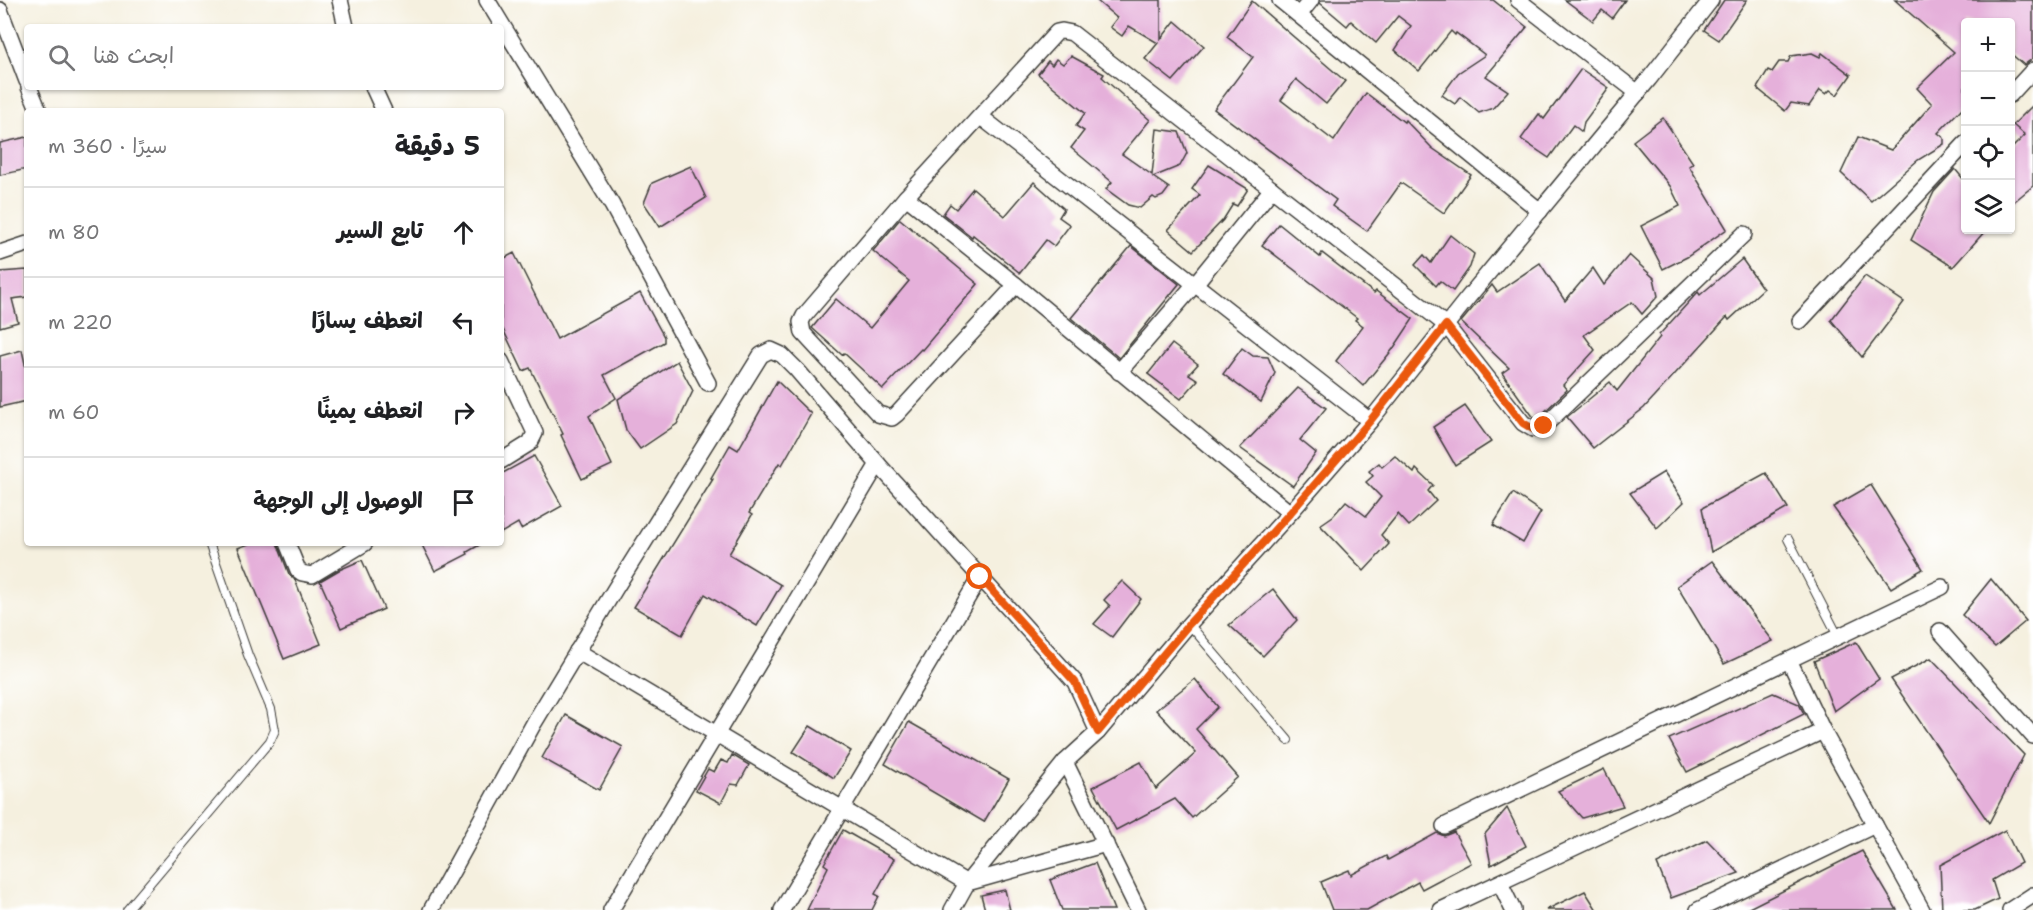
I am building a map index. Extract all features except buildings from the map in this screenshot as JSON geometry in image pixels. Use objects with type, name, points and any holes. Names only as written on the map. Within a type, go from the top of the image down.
[{"type":"street","points":[[340,0],[345,24]]},
{"type":"street","points":[[487,0],[502,24]]},
{"type":"street","points":[[1280,0],[1540,211]]},
{"type":"street","points":[[1299,15],[1311,0]]},
{"type":"street","points":[[1518,0],[1638,93]]},
{"type":"street","points":[[952,910],[967,883],[1065,762],[1098,732],[1189,624],[1370,421],[1446,325],[1638,93],[1711,0]]},
{"type":"street","points":[[0,10],[24,73]]},
{"type":"street","points":[[504,28],[612,205],[708,383]]},
{"type":"street","points":[[1016,285],[891,418],[878,414],[802,333],[801,322],[804,315],[906,197],[1057,32],[1068,31],[1446,325],[1528,427],[1538,429],[1544,426],[1744,234]]},
{"type":"street","points":[[2015,90],[2033,70]]},
{"type":"street","points":[[30,90],[38,108]]},
{"type":"street","points":[[374,90],[383,108]]},
{"type":"street","points":[[981,117],[1370,421]]},
{"type":"street","points":[[1800,321],[1961,147]]},
{"type":"street","points":[[1119,372],[1195,284],[1272,189]]},
{"type":"street","points":[[906,197],[1016,285],[1290,513]]},
{"type":"street","points":[[0,253],[24,245]]},
{"type":"street","points":[[431,910],[534,723],[577,651],[761,355],[771,350],[782,355],[797,370],[878,464],[1075,682],[1098,732]]},
{"type":"street","points":[[504,367],[535,433],[530,443],[504,459]]},
{"type":"street","points":[[610,910],[878,464]]},
{"type":"street","points":[[288,546],[298,570],[312,575],[360,546]]},
{"type":"street","points":[[782,910],[980,577]]},
{"type":"street","points":[[1444,826],[1942,587]]},
{"type":"street","points":[[1940,631],[2033,736]]},
{"type":"street","points":[[577,651],[967,883],[1106,844]]},
{"type":"street","points":[[1789,660],[1823,731],[1922,910]]},
{"type":"street","points":[[1441,910],[1823,731]]},
{"type":"street","points":[[1065,762],[1138,910]]},
{"type":"street","points":[[1698,910],[1875,825]]},
{"type":"street","points":[[1500,883],[1513,910]]},
{"type":"street","points":[[2010,910],[2033,895]]},
{"type":"lane","points":[[1788,539],[1838,636]]},
{"type":"lane","points":[[127,910],[270,741],[274,730],[271,709],[248,655],[210,546]]},
{"type":"lane","points":[[1189,624],[1288,740]]},
{"type":"route","points":[[980,577],[1075,682],[1098,732],[1189,624],[1370,421],[1446,325],[1523,423],[1533,429],[1544,426]]}]
